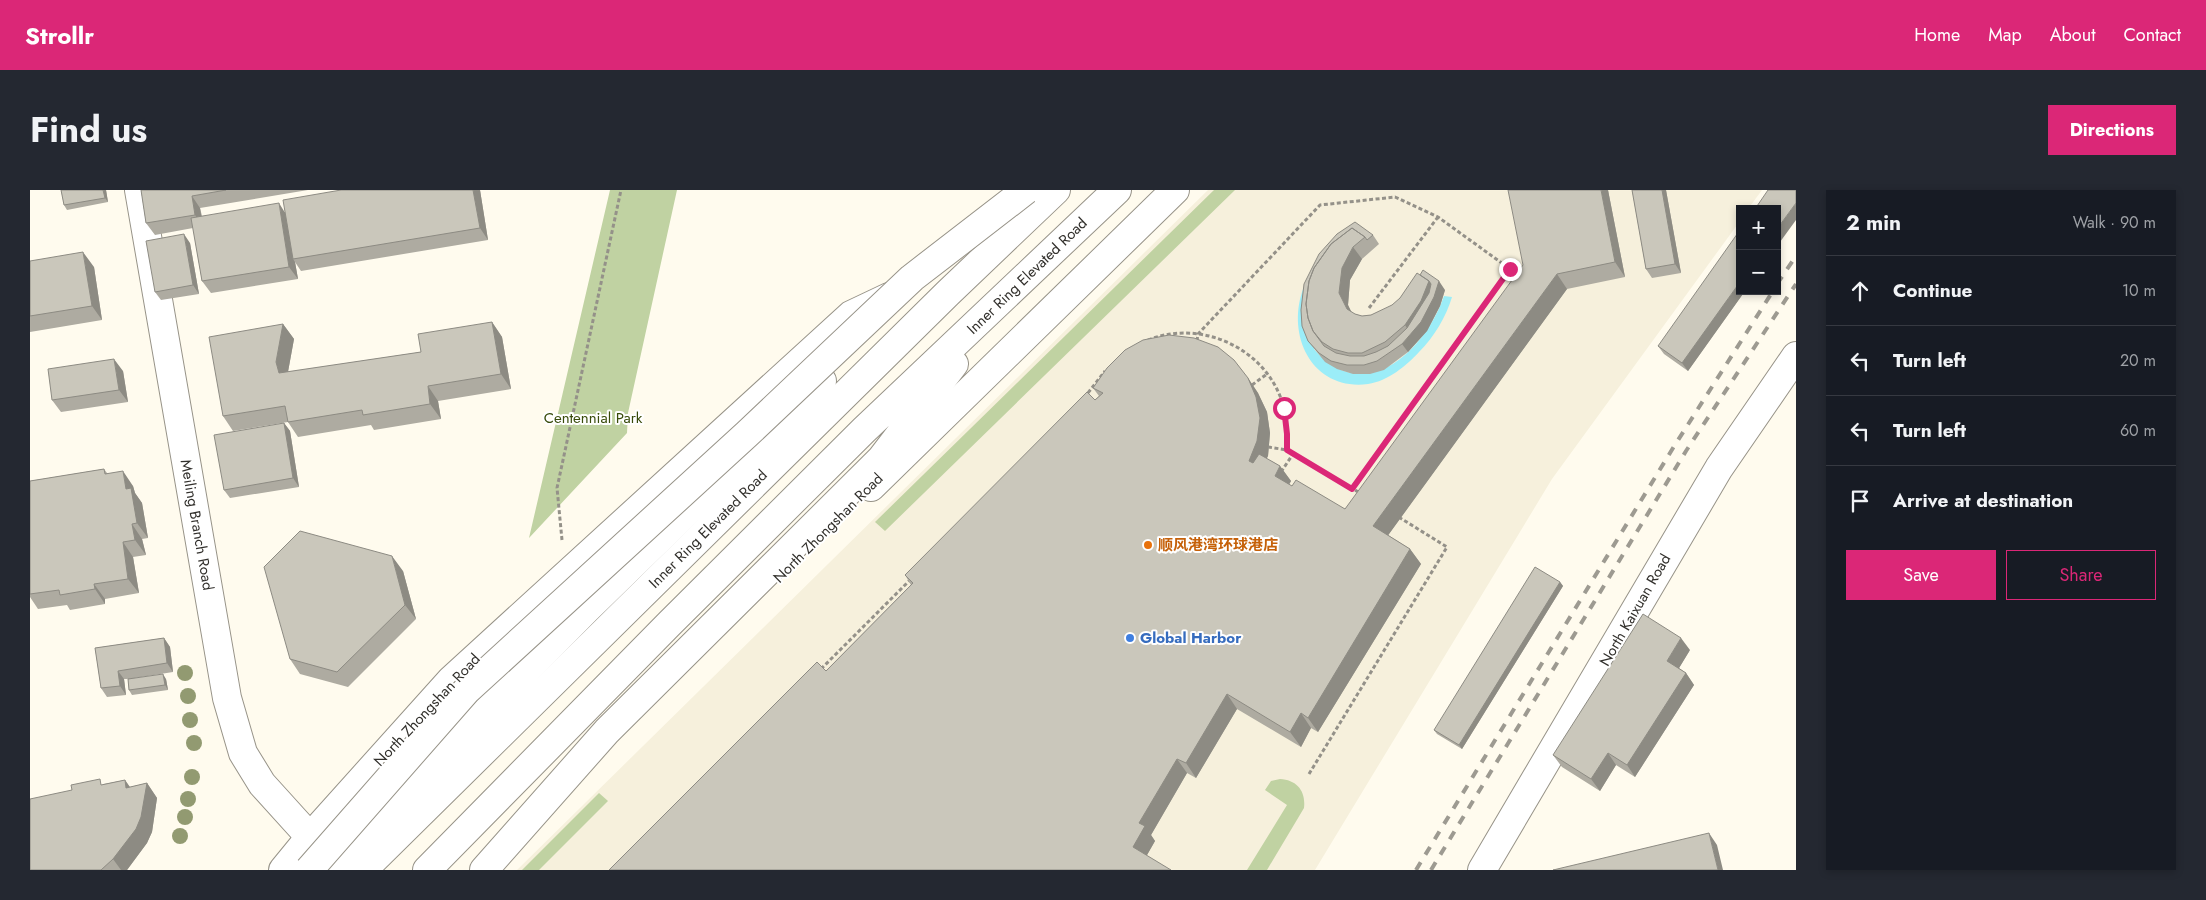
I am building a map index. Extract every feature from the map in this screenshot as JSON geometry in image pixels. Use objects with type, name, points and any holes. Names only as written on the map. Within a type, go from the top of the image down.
[{"type":"main road","name":"Meiling Branch Road","points":[[139,190],[227,698],[243,753],[262,784],[310,837]]},
{"type":"main road","name":"North Zhongshan Road","points":[[330,870],[587,609],[929,278],[1024,190]]},
{"type":"main road","points":[[309,870],[466,691],[747,434],[912,278],[1024,190]]},
{"type":"main road","name":"Inner Ring Elevated Road","points":[[363,870],[948,293],[1056,190]]},
{"type":"main road","name":"Inner Ring Elevated Road","points":[[427,870],[668,624],[864,430],[1117,190]]},
{"type":"main road","name":"North Zhongshan Road","points":[[484,870],[743,612],[1175,190]]},
{"type":"main road","name":"North Zhongshan Road","points":[[283,870],[310,837],[451,680],[565,575],[851,315],[929,278]]},
{"type":"main road","points":[[484,870],[606,731],[881,460],[1005,298]]},
{"type":"main road","name":"North Kaixuan Road","points":[[1482,870],[1719,468],[1796,356]]},
{"type":"path","points":[[565,575],[557,488],[622,190]]},
{"type":"path","points":[[1196,343],[1198,334],[1320,205],[1395,197],[1438,217],[1510,269],[1352,489]]},
{"type":"path","points":[[1370,308],[1438,217]]},
{"type":"path","points":[[1143,342],[1177,333],[1214,336],[1236,345],[1257,362],[1275,387],[1284,408],[1287,450]]},
{"type":"path","points":[[1083,403],[1085,395],[1111,366]]},
{"type":"path","points":[[1252,385],[1267,374]]},
{"type":"path","points":[[1268,447],[1287,450],[1366,497]]},
{"type":"path","points":[[1280,475],[1293,454]]},
{"type":"path","points":[[1308,774],[1447,547],[1390,512]]},
{"type":"path","points":[[816,673],[915,575]]},
{"type":"shaded area","points":[[1208,190],[1762,190],[1751,205],[1736,205],[1736,226],[1552,479],[1315,870],[517,870]]},
{"type":"green space","name":"Centennial Park","points":[[610,190],[677,190],[628,413],[627,433],[529,538]]},
{"type":"green space","points":[[1214,190],[1235,190],[885,531],[875,522]]},
{"type":"green space","points":[[1280,779],[1296,784],[1302,792],[1304,808],[1267,870],[1247,870],[1287,805],[1265,790],[1271,781]]},
{"type":"green space","points":[[599,793],[608,801],[539,870],[522,870]]},
{"type":"water","points":[[1319,258],[1314,349],[1333,366],[1353,373],[1372,373],[1391,365],[1408,352],[1423,336],[1444,296],[1452,297],[1443,319],[1434,333],[1408,362],[1383,380],[1368,384],[1349,384],[1333,379],[1319,370],[1309,358],[1302,344],[1298,327],[1298,310],[1302,292]]},
{"type":"building","points":[[61,190],[103,190],[105,198],[64,205]]},
{"type":"building","points":[[141,190],[226,190],[192,196],[195,215],[146,223]]},
{"type":"building","points":[[341,190],[473,190],[480,228],[293,259],[283,200]]},
{"type":"building","name":"Global Harbor","points":[[1508,190],[1601,190],[1615,262],[1557,274],[1373,526],[1410,549],[1308,718],[1301,713],[1290,732],[1227,694],[1186,763],[1177,759],[1139,823],[1145,826],[1133,847],[1171,870],[609,870],[817,662],[826,671],[913,583],[905,575],[1087,392],[1095,400],[1103,393],[1093,388],[1107,368],[1125,350],[1143,340],[1169,335],[1194,338],[1218,347],[1234,360],[1248,378],[1256,397],[1260,418],[1257,441],[1249,461],[1253,463],[1259,454],[1280,466],[1275,476],[1292,486],[1296,480],[1345,509],[1523,265]]},
{"type":"building","points":[[1632,190],[1662,190],[1675,264],[1646,269]]},
{"type":"building","points":[[1768,190],[1796,190],[1796,203],[1781,224],[1781,205],[1758,205]]},
{"type":"building","points":[[279,203],[289,267],[202,281],[191,218]]},
{"type":"building","points":[[1355,222],[1373,235],[1367,240],[1352,228],[1331,244],[1314,268],[1309,281],[1306,304],[1308,318],[1313,331],[1324,346],[1336,353],[1364,356],[1388,346],[1407,328],[1429,293],[1431,284],[1420,275],[1423,270],[1439,281],[1434,297],[1421,322],[1402,344],[1377,361],[1364,365],[1347,365],[1331,361],[1319,353],[1308,341],[1302,326],[1301,310],[1304,284],[1319,254],[1337,234]]},
{"type":"building","points":[[1352,228],[1365,237],[1353,247],[1342,268],[1339,293],[1347,309],[1362,316],[1371,315],[1392,305],[1400,298],[1417,273],[1429,281],[1421,301],[1405,325],[1385,342],[1362,353],[1348,353],[1333,349],[1322,342],[1313,331],[1308,318],[1306,304],[1309,281],[1314,268],[1331,244]]},
{"type":"building","points":[[184,234],[193,285],[155,292],[146,241]]},
{"type":"building","points":[[1736,236],[1736,288],[1682,363],[1658,346]]},
{"type":"building","points":[[83,252],[92,306],[30,316],[30,261]]},
{"type":"building","points":[[492,322],[501,374],[428,386],[430,404],[363,415],[362,410],[288,422],[285,406],[223,416],[209,337],[283,324],[276,362],[279,373],[421,352],[418,334]]},
{"type":"building","points":[[114,359],[119,390],[52,400],[48,369]]},
{"type":"building","points":[[284,423],[293,478],[224,490],[214,435]]},
{"type":"building","points":[[104,469],[105,474],[123,471],[126,489],[131,488],[137,523],[132,524],[135,540],[123,542],[128,579],[94,584],[95,589],[60,595],[59,590],[30,594],[30,481]]},
{"type":"building","points":[[300,531],[392,556],[405,605],[337,672],[290,659],[264,567]]},
{"type":"building","points":[[1535,567],[1560,582],[1459,745],[1434,730]]},
{"type":"building","points":[[1643,614],[1681,638],[1667,661],[1686,673],[1627,765],[1608,753],[1591,779],[1553,755]]},
{"type":"building","points":[[164,638],[167,663],[118,671],[120,686],[101,688],[95,648]]},
{"type":"building","points":[[163,674],[165,685],[129,690],[128,679]]},
{"type":"building","points":[[100,779],[101,785],[125,780],[126,788],[147,783],[141,817],[136,829],[113,859],[101,870],[30,870],[30,799],[72,790],[71,785]]},
{"type":"building","points":[[1709,833],[1718,870],[1553,870]]},
{"type":"railway","points":[[1781,278],[1796,256]]},
{"type":"railway","points":[[1431,870],[1686,451],[1796,284]]},
{"type":"railway","points":[[1416,870],[1673,448],[1770,295]]},
{"type":"place","name":"顺风港湾环球港店","points":[[1148,545]]},
{"type":"place","name":"Global Harbor","points":[[1130,638]]},
{"type":"route","points":[[1284,408],[1287,450],[1352,489],[1510,269]]}]
